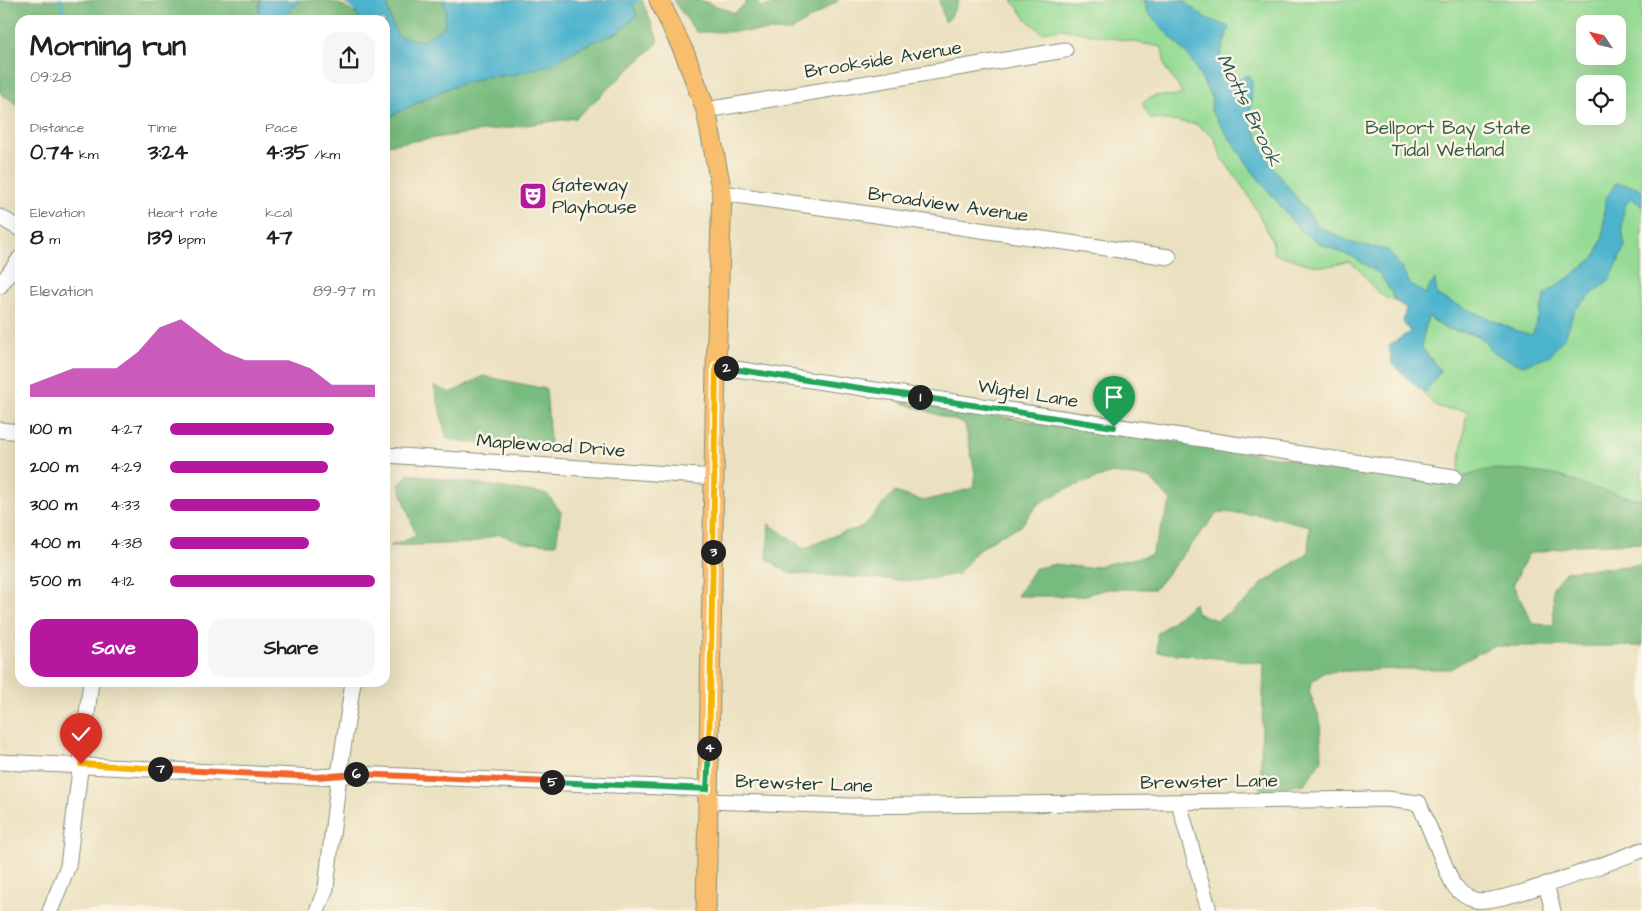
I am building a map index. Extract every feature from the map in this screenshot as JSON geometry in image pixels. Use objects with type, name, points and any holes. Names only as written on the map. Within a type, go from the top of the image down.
[{"type":"main road","points":[[659,0],[685,54],[706,110],[722,193],[716,366],[706,911]]},
{"type":"street","name":"Brookside Avenue","points":[[706,110],[1066,50]]},
{"type":"street","name":"Broadview Avenue","points":[[722,193],[1169,257]]},
{"type":"street","points":[[0,217],[15,226]]},
{"type":"street","points":[[0,286],[15,265]]},
{"type":"street","name":"Wigtel Lane","points":[[716,366],[1454,477]]},
{"type":"street","points":[[0,430],[15,432]]},
{"type":"street","name":"Maplewood Drive","points":[[390,455],[714,477]]},
{"type":"street","points":[[50,911],[68,866],[90,687]]},
{"type":"street","points":[[317,911],[326,888],[339,775],[352,687]]},
{"type":"street","name":"Brewster Lane","points":[[0,762],[81,764],[318,777],[357,774],[707,795],[851,806],[1386,800],[1419,803],[1453,885],[1463,895],[1475,900],[1487,901],[1546,884],[1642,850]]},
{"type":"street","points":[[1179,803],[1209,911]]},
{"type":"street","points":[[1546,884],[1553,911]]},
{"type":"green space","points":[[0,0],[260,0],[258,15],[15,15],[15,103],[0,93]]},
{"type":"green space","points":[[300,0],[320,0],[335,2],[348,8],[356,15],[286,15]]},
{"type":"green space","points":[[386,0],[443,0],[446,10],[444,27],[422,41],[399,37],[389,15]]},
{"type":"green space","points":[[631,0],[642,0],[659,42],[576,118],[390,144],[390,116],[445,89],[485,77],[512,75],[617,33],[637,16]]},
{"type":"green space","points":[[673,0],[700,0],[735,13],[745,4],[746,0],[756,0],[760,7],[807,0],[839,0],[791,31],[696,32]]},
{"type":"green space","points":[[939,0],[959,0],[950,18],[945,22]]},
{"type":"green space","points":[[1012,0],[1144,0],[1148,13],[1190,57],[1212,99],[1211,111],[1254,173],[1300,230],[1321,244],[1353,257],[1380,274],[1397,302],[1388,299],[1375,289],[1361,272],[1348,261],[1341,264],[1320,266],[1307,264],[1274,253],[1272,241],[1265,226],[1247,193],[1222,158],[1213,136],[1196,124],[1150,118],[1142,103],[1154,96],[1183,95],[1166,69],[1162,47],[1062,29],[1042,32],[1027,20]]},
{"type":"green space","name":"Bellport Bay State Tidal Wetland","points":[[1164,0],[1642,0],[1642,514],[1456,486],[1467,411],[1436,406],[1421,390],[1426,391],[1440,371],[1421,346],[1428,316],[1444,328],[1480,336],[1486,331],[1407,298],[1386,263],[1319,238],[1266,165]]},
{"type":"green space","points":[[483,376],[546,389],[551,454],[447,439],[434,386],[451,393]]},
{"type":"green space","points":[[900,402],[1446,482],[1490,469],[1519,470],[1559,476],[1600,490],[1642,500],[1642,543],[1576,545],[1528,554],[1513,585],[1533,624],[1554,625],[1553,587],[1566,571],[1642,565],[1642,646],[1492,646],[1450,669],[1325,672],[1312,681],[1309,691],[1320,720],[1322,759],[1305,784],[1260,793],[1264,663],[1158,652],[1157,634],[1194,603],[1196,613],[1217,620],[1247,601],[1262,584],[1308,553],[1310,526],[1264,515],[1218,512],[1155,589],[1107,589],[1082,596],[1017,596],[1034,569],[1055,564],[1088,568],[1151,555],[1171,501],[1150,478],[1112,473],[1066,489],[1038,504],[1020,527],[1000,535],[976,552],[958,574],[915,581],[789,573],[767,559],[769,524],[804,549],[838,534],[863,527],[894,492],[924,501],[973,488],[975,473],[965,424]]},
{"type":"green space","points":[[409,474],[547,494],[561,512],[556,544],[526,543],[499,534],[471,543],[390,546],[416,536],[399,485]]},
{"type":"water","points":[[260,0],[300,0],[286,15],[258,15]]},
{"type":"water","points":[[341,0],[386,0],[389,15],[357,15],[352,8]]},
{"type":"water","points":[[443,0],[631,0],[637,16],[617,33],[583,46],[551,64],[512,75],[485,77],[445,89],[390,116],[390,18],[399,37],[422,41],[444,27],[446,10]]},
{"type":"water","points":[[1144,0],[1182,0],[1204,17],[1229,27],[1219,60],[1239,79],[1248,75],[1252,82],[1250,119],[1269,162],[1319,227],[1352,243],[1388,250],[1402,268],[1410,284],[1425,294],[1435,279],[1437,296],[1517,331],[1532,335],[1546,293],[1595,257],[1603,236],[1605,200],[1616,183],[1637,187],[1642,191],[1642,205],[1630,198],[1624,208],[1622,228],[1625,247],[1610,279],[1575,309],[1566,335],[1550,355],[1523,366],[1493,353],[1480,336],[1444,328],[1428,316],[1421,346],[1440,371],[1426,392],[1421,390],[1392,364],[1389,345],[1410,332],[1403,322],[1406,308],[1397,302],[1380,274],[1353,257],[1321,244],[1300,230],[1254,173],[1211,111],[1212,98],[1190,57],[1148,13]]},
{"type":"waterway","name":"Motts Brook","points":[[60,0],[64,15]]},
{"type":"waterway","name":"Motts Brook","points":[[627,2],[638,1]]},
{"type":"place","name":"Gateway Playhouse","points":[[533,196]]},
{"type":"route","points":[[81,764],[318,777],[357,774],[707,789],[716,366],[1114,427]]}]
